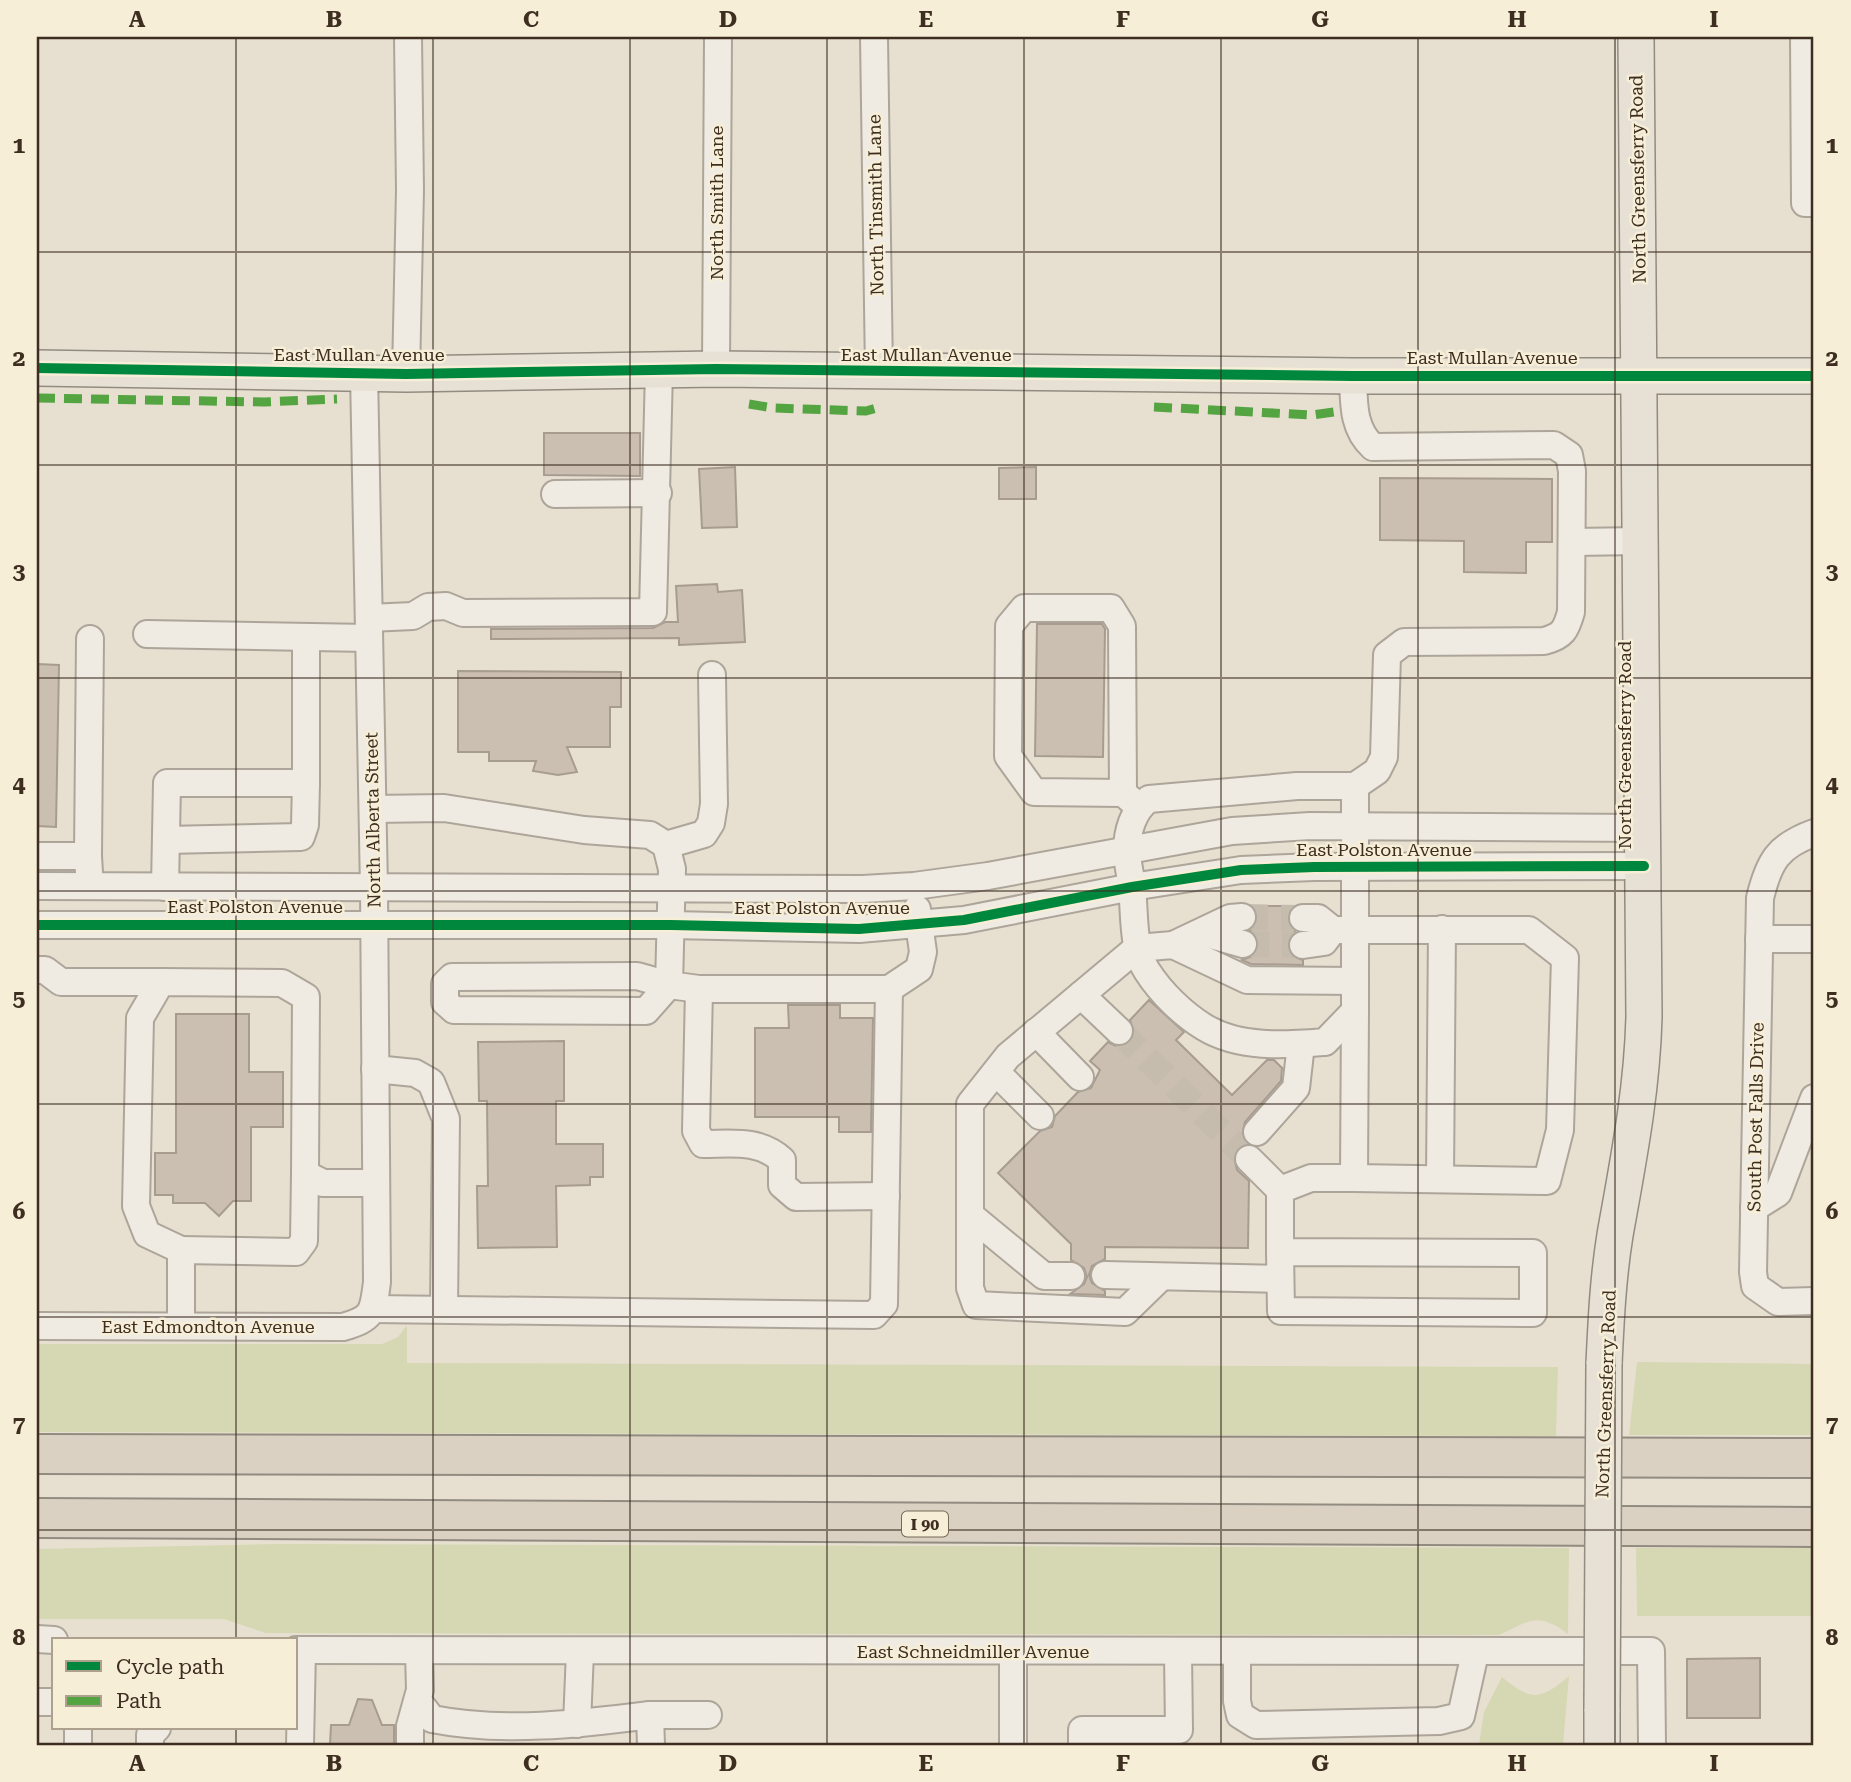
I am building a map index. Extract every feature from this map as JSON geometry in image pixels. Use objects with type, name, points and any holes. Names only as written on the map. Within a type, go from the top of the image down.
[{"type":"highway","points":[[37,1454],[1814,1458]]},
{"type":"highway","name":"I 90","points":[[37,1518],[1814,1527]]},
{"type":"highway","points":[[37,1526],[190,1518]]},
{"type":"main road","name":"North Greensferry Road","points":[[1602,1745],[1604,1364],[1615,1237],[1629,1170],[1643,1075],[1642,541],[1636,37]]},
{"type":"main road","name":"East Mullan Avenue","points":[[37,368],[406,374],[716,369],[1353,376],[1814,376]]},
{"type":"street","points":[[406,374],[410,190],[408,37]]},
{"type":"street","name":"North Smith Lane","points":[[716,369],[718,37]]},
{"type":"street","name":"North Tinsmith Lane","points":[[874,37],[879,372]]},
{"type":"street","points":[[1804,37],[1805,203],[1814,203]]},
{"type":"street","points":[[147,634],[306,637],[369,628],[413,616],[428,607],[446,606],[463,613],[653,612],[659,370]]},
{"type":"street","name":"North Alberta Street","points":[[364,373],[374,888],[377,1282],[373,1309]]},
{"type":"street","points":[[1353,376],[1355,415],[1363,438],[1373,447],[1554,445],[1569,455],[1572,471],[1571,612],[1566,630],[1559,638],[1521,642],[1404,642],[1387,655],[1384,757],[1377,771],[1355,786],[1297,786],[1131,800],[1034,792],[1008,756],[1009,626],[1024,608],[1111,608],[1122,626],[1131,800],[1127,850],[1138,948],[1146,970],[1167,997],[1205,1027],[1230,1038],[1265,1044],[1325,1042],[1354,1012]]},
{"type":"street","points":[[555,494],[658,493]]},
{"type":"street","points":[[1572,542],[1642,541]]},
{"type":"street","points":[[166,841],[301,837],[305,825],[306,637]]},
{"type":"street","points":[[90,639],[90,887]]},
{"type":"street","points":[[666,845],[704,834],[711,823],[714,804],[712,675]]},
{"type":"street","points":[[165,887],[167,783],[306,783]]},
{"type":"street","points":[[1354,1178],[1355,981],[1345,930],[1357,867],[1355,786]]},
{"type":"street","points":[[373,808],[444,808],[584,830],[650,835],[666,845],[672,869],[669,985],[646,1011],[454,1010],[445,1002],[445,984],[452,977],[637,976],[669,985],[699,989],[890,989],[919,969],[923,952],[914,886]]},
{"type":"street","name":"East Polston Avenue","points":[[37,886],[671,890],[914,886],[988,876],[1232,831],[1357,827],[1643,828]]},
{"type":"street","name":"South Post Falls Drive","points":[[1813,1297],[1778,1301],[1755,1286],[1754,1208],[1760,898],[1765,876],[1776,855],[1792,841],[1814,833]]},
{"type":"street","points":[[37,856],[88,856]]},
{"type":"street","name":"East Polston Avenue","points":[[37,925],[671,925],[859,929],[919,925],[1241,870],[1644,866]]},
{"type":"street","points":[[1161,1277],[1125,1312],[976,1305],[970,1288],[970,1104],[1008,1056],[1138,948],[1173,945],[1230,918],[1242,917]]},
{"type":"street","points":[[1280,1190],[1311,1178],[1547,1181],[1560,1130],[1565,958],[1529,930],[1345,930],[1318,918],[1303,918]]},
{"type":"street","points":[[1440,1179],[1442,929]]},
{"type":"street","points":[[1303,945],[1324,942],[1345,930]]},
{"type":"street","points":[[1203,933],[1243,944]]},
{"type":"street","points":[[1759,939],[1814,939]]},
{"type":"street","points":[[1173,945],[1247,980],[1355,981]]},
{"type":"street","points":[[37,970],[45,970],[61,982],[161,982],[282,984],[306,997],[314,1178],[304,1241],[296,1252],[181,1250],[147,1234],[136,1206],[139,1018],[161,982]]},
{"type":"street","points":[[699,989],[696,1131],[703,1144],[753,1144],[771,1150],[782,1160],[782,1185],[796,1197],[886,1196]]},
{"type":"street","points":[[373,1309],[874,1315],[884,1304],[890,989]]},
{"type":"street","points":[[1081,995],[1119,1031]]},
{"type":"street","points":[[1036,1032],[1080,1077]]},
{"type":"street","points":[[1257,1132],[1296,1088],[1301,1044]]},
{"type":"street","points":[[375,1069],[415,1073],[431,1082],[446,1119],[444,1309]]},
{"type":"street","points":[[996,1072],[1040,1116]]},
{"type":"street","points":[[1754,1208],[1778,1193],[1814,1098]]},
{"type":"street","points":[[1249,1159],[1280,1190],[1280,1252],[1280,1279],[1281,1311],[1533,1313],[1533,1253],[1280,1252]]},
{"type":"street","points":[[314,1178],[376,1183]]},
{"type":"street","points":[[970,1215],[1044,1276],[1071,1276]]},
{"type":"street","points":[[181,1250],[181,1326]]},
{"type":"street","points":[[1105,1275],[1280,1279]]},
{"type":"street","name":"East Edmondton Avenue","points":[[37,1326],[344,1327],[365,1320],[373,1309]]},
{"type":"street","points":[[299,1650],[299,1730]]},
{"type":"street","name":"East Schneidmiller Avenue","points":[[299,1650],[1013,1653],[1651,1651],[1651,1745]]},
{"type":"street","points":[[410,1745],[410,1726],[418,1701],[419,1651]]},
{"type":"street","points":[[577,1724],[580,1652]]},
{"type":"street","points":[[1013,1653],[1013,1745]]},
{"type":"street","points":[[1082,1745],[1082,1730],[1179,1730],[1178,1653]]},
{"type":"street","points":[[1237,1653],[1237,1701],[1240,1715],[1256,1725],[1439,1721],[1461,1716],[1475,1653]]},
{"type":"street","points":[[418,1701],[432,1720],[458,1735],[650,1715],[708,1715]]},
{"type":"street","points":[[650,1715],[651,1745]]},
{"type":"green space","points":[[407,1325],[407,1363],[1558,1367],[1556,1436],[37,1432],[37,1344],[382,1344],[398,1337]]},
{"type":"green space","points":[[1637,1362],[1814,1364],[1814,1435],[1629,1435]]},
{"type":"green space","points":[[282,1544],[1569,1548],[1568,1634],[1548,1622],[1541,1621],[1526,1622],[1499,1635],[266,1633],[224,1619],[37,1619],[37,1549]]},
{"type":"green space","points":[[1636,1548],[1814,1548],[1814,1616],[1637,1616]]},
{"type":"green space","points":[[1569,1676],[1563,1745],[1479,1745],[1484,1712],[1502,1677],[1528,1694],[1536,1695],[1550,1690]]},
{"type":"building","points":[[544,433],[640,433],[640,476],[544,475]]},
{"type":"building","points":[[735,467],[737,527],[702,528],[699,469]]},
{"type":"building","points":[[1036,467],[1036,499],[999,499],[999,468]]},
{"type":"building","points":[[1380,478],[1552,479],[1552,542],[1526,542],[1526,573],[1464,572],[1464,541],[1380,540]]},
{"type":"building","points":[[717,584],[718,592],[742,590],[745,642],[679,645],[679,638],[491,639],[491,629],[653,628],[665,622],[678,622],[676,586]]},
{"type":"building","points":[[1037,624],[1102,624],[1105,629],[1103,757],[1035,756]]},
{"type":"building","points":[[37,664],[59,665],[56,827],[37,826]]},
{"type":"building","points":[[458,671],[621,672],[621,707],[610,707],[610,747],[567,747],[577,772],[558,775],[533,771],[536,761],[489,761],[489,752],[458,752]]},
{"type":"building","points":[[1253,906],[1293,906],[1287,919],[1295,932],[1289,939],[1288,948],[1291,955],[1303,960],[1303,965],[1251,964],[1242,960],[1253,956],[1258,948],[1258,939],[1250,930],[1258,916]]},
{"type":"building","points":[[1149,1000],[1184,1032],[1176,1040],[1232,1095],[1267,1060],[1274,1060],[1282,1068],[1281,1081],[1245,1122],[1242,1136],[1247,1144],[1238,1147],[1234,1156],[1237,1170],[1249,1181],[1248,1248],[1105,1247],[1105,1259],[1092,1266],[1089,1275],[1092,1283],[1105,1291],[1105,1295],[1070,1294],[1084,1284],[1087,1277],[1084,1268],[1071,1260],[1071,1244],[998,1173],[1040,1131],[1052,1127],[1055,1116],[1078,1092],[1091,1088],[1100,1070],[1090,1061],[1108,1042],[1116,1046],[1130,1042],[1134,1034],[1130,1020]]},
{"type":"building","points":[[788,1005],[840,1005],[840,1018],[873,1018],[871,1132],[839,1132],[839,1117],[755,1117],[755,1028],[789,1028]]},
{"type":"building","points":[[176,1014],[249,1014],[249,1072],[283,1072],[283,1127],[251,1127],[251,1201],[233,1201],[219,1216],[205,1203],[173,1203],[173,1195],[155,1195],[155,1153],[176,1153]]},
{"type":"building","points":[[564,1041],[564,1101],[556,1101],[556,1144],[603,1144],[603,1177],[590,1177],[590,1185],[556,1186],[557,1247],[478,1248],[477,1186],[488,1186],[487,1101],[479,1101],[478,1042]]},
{"type":"building","points":[[1760,1658],[1760,1718],[1687,1718],[1687,1659]]},
{"type":"building","points":[[358,1699],[372,1700],[382,1725],[394,1725],[394,1745],[330,1745],[331,1725],[349,1725]]},
{"type":"tunnel","points":[[1242,917],[1303,918]]},
{"type":"tunnel","points":[[1243,944],[1303,945]]},
{"type":"tunnel","points":[[1119,1031],[1249,1159]]},
{"type":"marked path","points":[[37,398],[264,402],[337,399]]},
{"type":"marked path","points":[[749,404],[773,408],[866,411],[880,407]]},
{"type":"marked path","points":[[1154,407],[1312,415],[1341,411]]},
{"type":"cycle path","points":[[37,368],[406,374],[716,369],[1353,376],[1814,376]]},
{"type":"cycle path","points":[[37,925],[671,925],[859,929],[964,920],[1132,887],[1241,870],[1314,867],[1644,866]]}]
